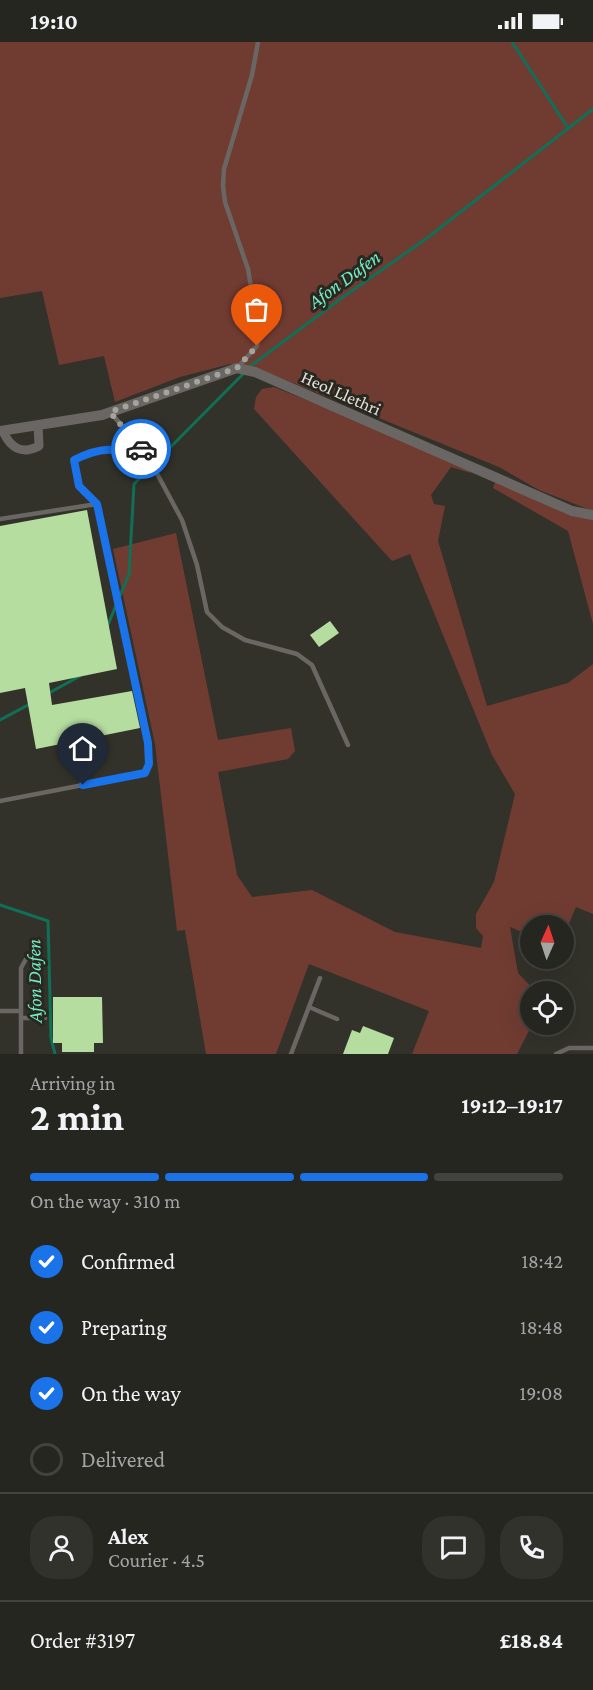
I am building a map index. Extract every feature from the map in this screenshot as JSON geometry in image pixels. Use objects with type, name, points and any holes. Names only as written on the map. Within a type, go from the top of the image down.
[{"type":"street","name":"Heol Llethri","points":[[237,368],[255,372],[572,510],[593,515]]},
{"type":"street","points":[[38,425],[39,446],[31,451],[21,451],[12,445],[2,431],[110,412],[237,368]]},
{"type":"lane","points":[[237,368],[257,346],[259,336],[248,268],[225,202],[224,169],[252,75],[258,42]]},
{"type":"lane","points":[[110,412],[147,455],[182,520],[197,565],[207,612],[222,627],[245,640],[297,654],[312,665],[348,745]]},
{"type":"lane","points":[[0,801],[145,773],[149,764],[146,732],[97,504],[79,486],[74,460],[95,449],[117,448],[147,455]]},
{"type":"lane","points":[[0,519],[97,504]]},
{"type":"lane","points":[[21,1054],[21,968],[26,958],[37,955]]},
{"type":"lane","points":[[291,1054],[320,978]]},
{"type":"lane","points":[[309,1007],[337,1019]]},
{"type":"lane","points":[[0,1011],[45,1018]]},
{"type":"lane","points":[[556,1054],[569,1048],[593,1048]]},
{"type":"shaded area","points":[[0,42],[593,42],[593,511],[539,490],[499,467],[254,367],[230,364],[180,377],[115,402],[104,356],[59,365],[42,291],[0,298]]},
{"type":"shaded area","points":[[274,387],[465,464],[471,473],[451,467],[431,495],[434,504],[445,506],[438,541],[487,706],[568,683],[593,664],[593,914],[576,907],[573,915],[520,915],[520,931],[510,927],[518,973],[526,981],[520,981],[520,1035],[527,1035],[517,1054],[412,1054],[429,1011],[309,964],[276,1054],[206,1054],[185,930],[177,931],[155,744],[113,549],[176,533],[218,740],[291,728],[295,751],[288,759],[218,772],[237,875],[252,897],[312,890],[395,932],[481,948],[483,936],[476,928],[476,914],[494,882],[515,794],[492,755],[410,554],[392,561],[254,409],[256,397],[262,389]]},
{"type":"shaded area","points":[[497,477],[593,515],[593,624],[568,531],[493,488]]},
{"type":"building","points":[[87,510],[117,669],[49,683],[52,705],[132,691],[140,728],[36,749],[25,688],[0,693],[0,526]]},
{"type":"building","points":[[330,621],[339,633],[319,647],[310,635]]},
{"type":"building","points":[[53,997],[102,997],[103,1043],[94,1043],[94,1052],[62,1052],[62,1043],[53,1043]]},
{"type":"building","points":[[363,1026],[394,1038],[388,1054],[343,1054],[352,1030],[360,1033]]},
{"type":"waterway","points":[[512,42],[568,128]]},
{"type":"waterway","name":"Afon Dafen","points":[[249,367],[427,238],[593,109]]},
{"type":"waterway","name":"Afon Dafen","points":[[107,627],[129,574],[134,484],[245,372]]},
{"type":"waterway","name":"Afon Dafen","points":[[49,693],[80,676]]},
{"type":"waterway","name":"Afon Dafen","points":[[0,720],[30,704]]},
{"type":"waterway","name":"Afon Dafen","points":[[0,905],[48,921],[51,1038],[55,1054]]},
{"type":"way so far","points":[[141,449],[110,412],[237,368],[257,346]]},
{"type":"route","points":[[83,785],[145,773],[149,764],[148,743],[97,504],[79,486],[74,460],[95,449],[117,448],[147,455],[141,449]]}]
